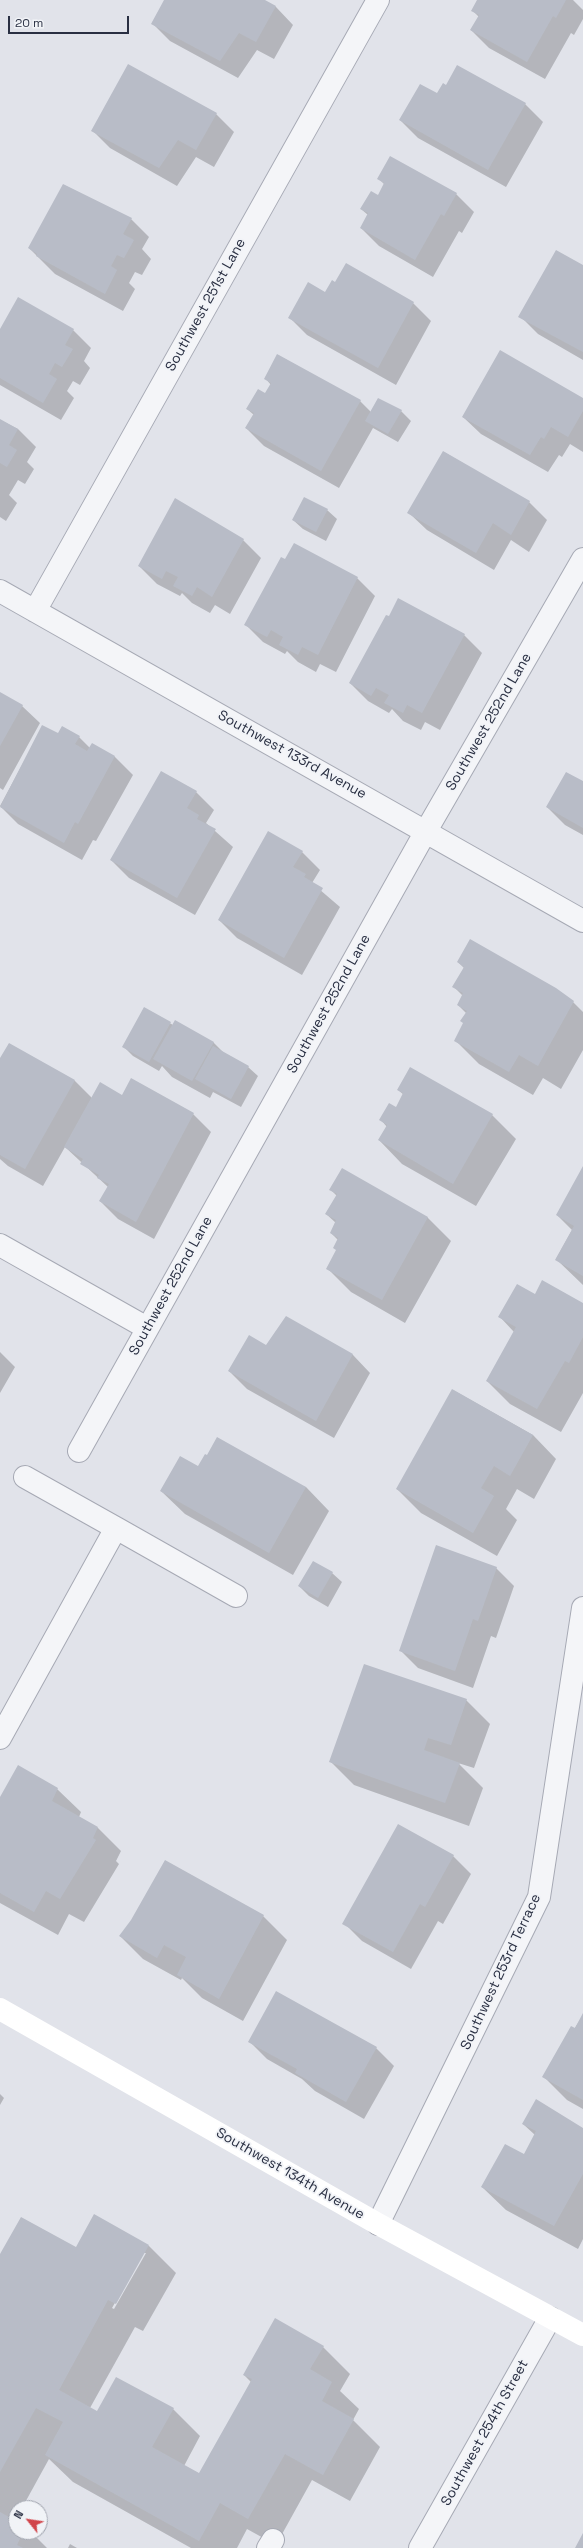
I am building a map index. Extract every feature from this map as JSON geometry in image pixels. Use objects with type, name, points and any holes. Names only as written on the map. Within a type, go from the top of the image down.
[{"type":"street","name":"Southwest 251st Lane","points":[[35,611],[378,0]]},
{"type":"street","name":"Southwest 252nd Lane","points":[[79,1451],[426,831],[583,559]]},
{"type":"street","name":"Southwest 133rd Avenue","points":[[0,591],[426,831],[583,922]]},
{"type":"street","points":[[0,1245],[147,1328]]},
{"type":"street","points":[[25,1477],[236,1596]]},
{"type":"street","points":[[0,1738],[116,1528]]},
{"type":"street","name":"Southwest 253rd Terrace","points":[[378,2224],[539,1897],[583,1608]]},
{"type":"street","name":"Southwest 134th Avenue","points":[[0,2009],[378,2224],[583,2335]]},
{"type":"street","name":"Southwest 254th Street","points":[[420,2548],[550,2318]]},
{"type":"building","points":[[164,0],[265,0],[276,6],[256,42],[239,33],[220,61],[151,24]]},
{"type":"building","points":[[477,0],[566,0],[556,18],[553,16],[527,62],[470,30],[479,15],[471,11]]},
{"type":"building","points":[[128,64],[217,113],[196,150],[178,140],[159,168],[91,131]]},
{"type":"building","points":[[457,65],[526,103],[488,170],[399,120],[420,84],[437,93],[443,83],[446,85]]},
{"type":"building","points":[[390,156],[457,193],[444,216],[441,214],[415,260],[360,228],[368,213],[360,209],[371,191],[378,195],[384,183],[377,179]]},
{"type":"building","points":[[63,184],[132,218],[123,234],[134,240],[124,258],[117,255],[111,266],[117,270],[105,294],[36,256],[37,254],[28,248]]},
{"type":"building","points":[[556,250],[583,265],[583,352],[518,317]]},
{"type":"building","points":[[346,263],[414,302],[378,368],[288,318],[308,282],[325,292],[332,280],[335,282]]},
{"type":"building","points":[[18,297],[74,329],[65,345],[73,349],[62,367],[55,363],[49,374],[57,379],[43,403],[0,378],[0,329]]},
{"type":"building","points":[[500,350],[583,398],[583,411],[568,437],[551,427],[544,439],[541,437],[530,455],[462,417]]},
{"type":"building","points":[[277,354],[361,400],[321,471],[245,428],[254,413],[246,409],[258,389],[265,393],[271,383],[264,379]]},
{"type":"building","points":[[378,398],[402,410],[388,434],[365,421]]},
{"type":"building","points":[[0,419],[18,429],[9,445],[17,450],[7,467],[0,463]]},
{"type":"building","points":[[443,451],[530,501],[511,535],[493,523],[476,553],[407,513]]},
{"type":"building","points":[[304,497],[328,509],[316,532],[292,520]]},
{"type":"building","points":[[175,498],[244,539],[212,597],[197,587],[192,596],[173,586],[178,577],[166,571],[162,579],[138,566]]},
{"type":"building","points":[[294,543],[358,577],[318,655],[302,647],[298,655],[279,645],[283,637],[271,630],[267,637],[244,625],[281,557],[285,559]]},
{"type":"building","points":[[398,598],[465,634],[422,713],[407,705],[403,713],[384,703],[389,695],[376,688],[371,696],[349,683],[386,615],[389,616]]},
{"type":"building","points":[[0,692],[23,705],[0,746]]},
{"type":"building","points":[[42,725],[58,733],[62,726],[80,736],[75,744],[87,751],[92,743],[115,756],[78,824],[75,822],[64,843],[0,807]]},
{"type":"building","points":[[161,771],[197,791],[187,808],[199,815],[197,819],[216,829],[177,898],[110,860]]},
{"type":"building","points":[[566,772],[583,781],[583,828],[546,807]]},
{"type":"building","points":[[268,831],[303,851],[293,867],[306,874],[304,877],[323,888],[284,958],[218,920]]},
{"type":"building","points":[[470,939],[556,988],[574,1001],[538,1066],[519,1055],[509,1072],[454,1041],[463,1023],[460,1021],[467,1011],[457,1005],[463,993],[452,987],[464,967],[457,962]]},
{"type":"building","points":[[144,1007],[171,1022],[149,1062],[122,1047]]},
{"type":"building","points":[[175,1020],[214,1042],[192,1081],[153,1059]]},
{"type":"building","points":[[9,1043],[75,1080],[25,1169],[0,1155],[0,1058]]},
{"type":"building","points":[[213,1046],[249,1066],[231,1099],[195,1079]]},
{"type":"building","points":[[410,1067],[493,1114],[453,1184],[378,1140],[387,1125],[379,1120],[389,1103],[396,1107],[403,1093],[397,1090]]},
{"type":"building","points":[[131,1078],[194,1113],[136,1222],[99,1201],[109,1184],[97,1178],[99,1175],[80,1164],[83,1159],[64,1147],[100,1082],[122,1095]]},
{"type":"building","points":[[583,1166],[583,1276],[555,1260],[574,1226],[556,1215]]},
{"type":"building","points":[[342,1168],[428,1217],[382,1300],[326,1269],[336,1250],[333,1248],[338,1238],[330,1233],[336,1220],[325,1214],[337,1194],[329,1190]]},
{"type":"building","points":[[542,1280],[583,1303],[583,1337],[569,1363],[565,1361],[537,1409],[486,1381],[516,1327],[498,1317],[517,1284],[535,1294]]},
{"type":"building","points":[[286,1316],[353,1354],[316,1421],[228,1371],[249,1335],[266,1345]]},
{"type":"building","points":[[452,1389],[533,1435],[510,1476],[494,1466],[481,1488],[494,1496],[473,1533],[396,1489]]},
{"type":"building","points":[[217,1437],[306,1487],[269,1553],[160,1491],[180,1456],[198,1466],[205,1454],[207,1455]]},
{"type":"building","points":[[436,1545],[497,1567],[478,1621],[473,1619],[455,1671],[399,1651]]},
{"type":"building","points":[[313,1561],[333,1572],[318,1598],[298,1586]]},
{"type":"building","points":[[364,1664],[467,1699],[451,1745],[428,1738],[424,1750],[460,1763],[445,1803],[329,1762]]},
{"type":"building","points":[[18,1765],[58,1788],[52,1801],[98,1827],[93,1838],[96,1840],[60,1899],[46,1891],[34,1912],[0,1893],[0,1797]]},
{"type":"building","points":[[398,1824],[454,1855],[425,1907],[420,1904],[393,1952],[342,1924]]},
{"type":"building","points":[[165,1860],[264,1915],[219,1999],[177,1975],[186,1957],[164,1945],[157,1958],[119,1936],[131,1920]]},
{"type":"building","points":[[276,1991],[377,2047],[346,2102],[295,2073],[297,2069],[248,2042]]},
{"type":"building","points":[[583,2013],[583,2100],[542,2077],[571,2026],[575,2028]]},
{"type":"building","points":[[536,2099],[583,2128],[583,2174],[554,2226],[481,2187],[505,2144],[524,2154],[536,2131],[522,2124]]},
{"type":"building","points":[[94,2214],[149,2245],[116,2304],[108,2300],[59,2390],[97,2411],[116,2377],[174,2408],[152,2447],[199,2473],[252,2379],[243,2375],[275,2318],[324,2346],[310,2369],[332,2382],[322,2401],[354,2419],[323,2475],[285,2454],[248,2519],[220,2503],[199,2541],[45,2455],[63,2422],[36,2408],[0,2472],[0,2254],[21,2217],[76,2247]]},
{"type":"building","points":[[0,2512],[8,2516],[8,2540],[19,2540],[17,2545],[23,2548],[0,2548]]},
{"type":"building","points":[[583,2533],[583,2548],[575,2548]]}]
